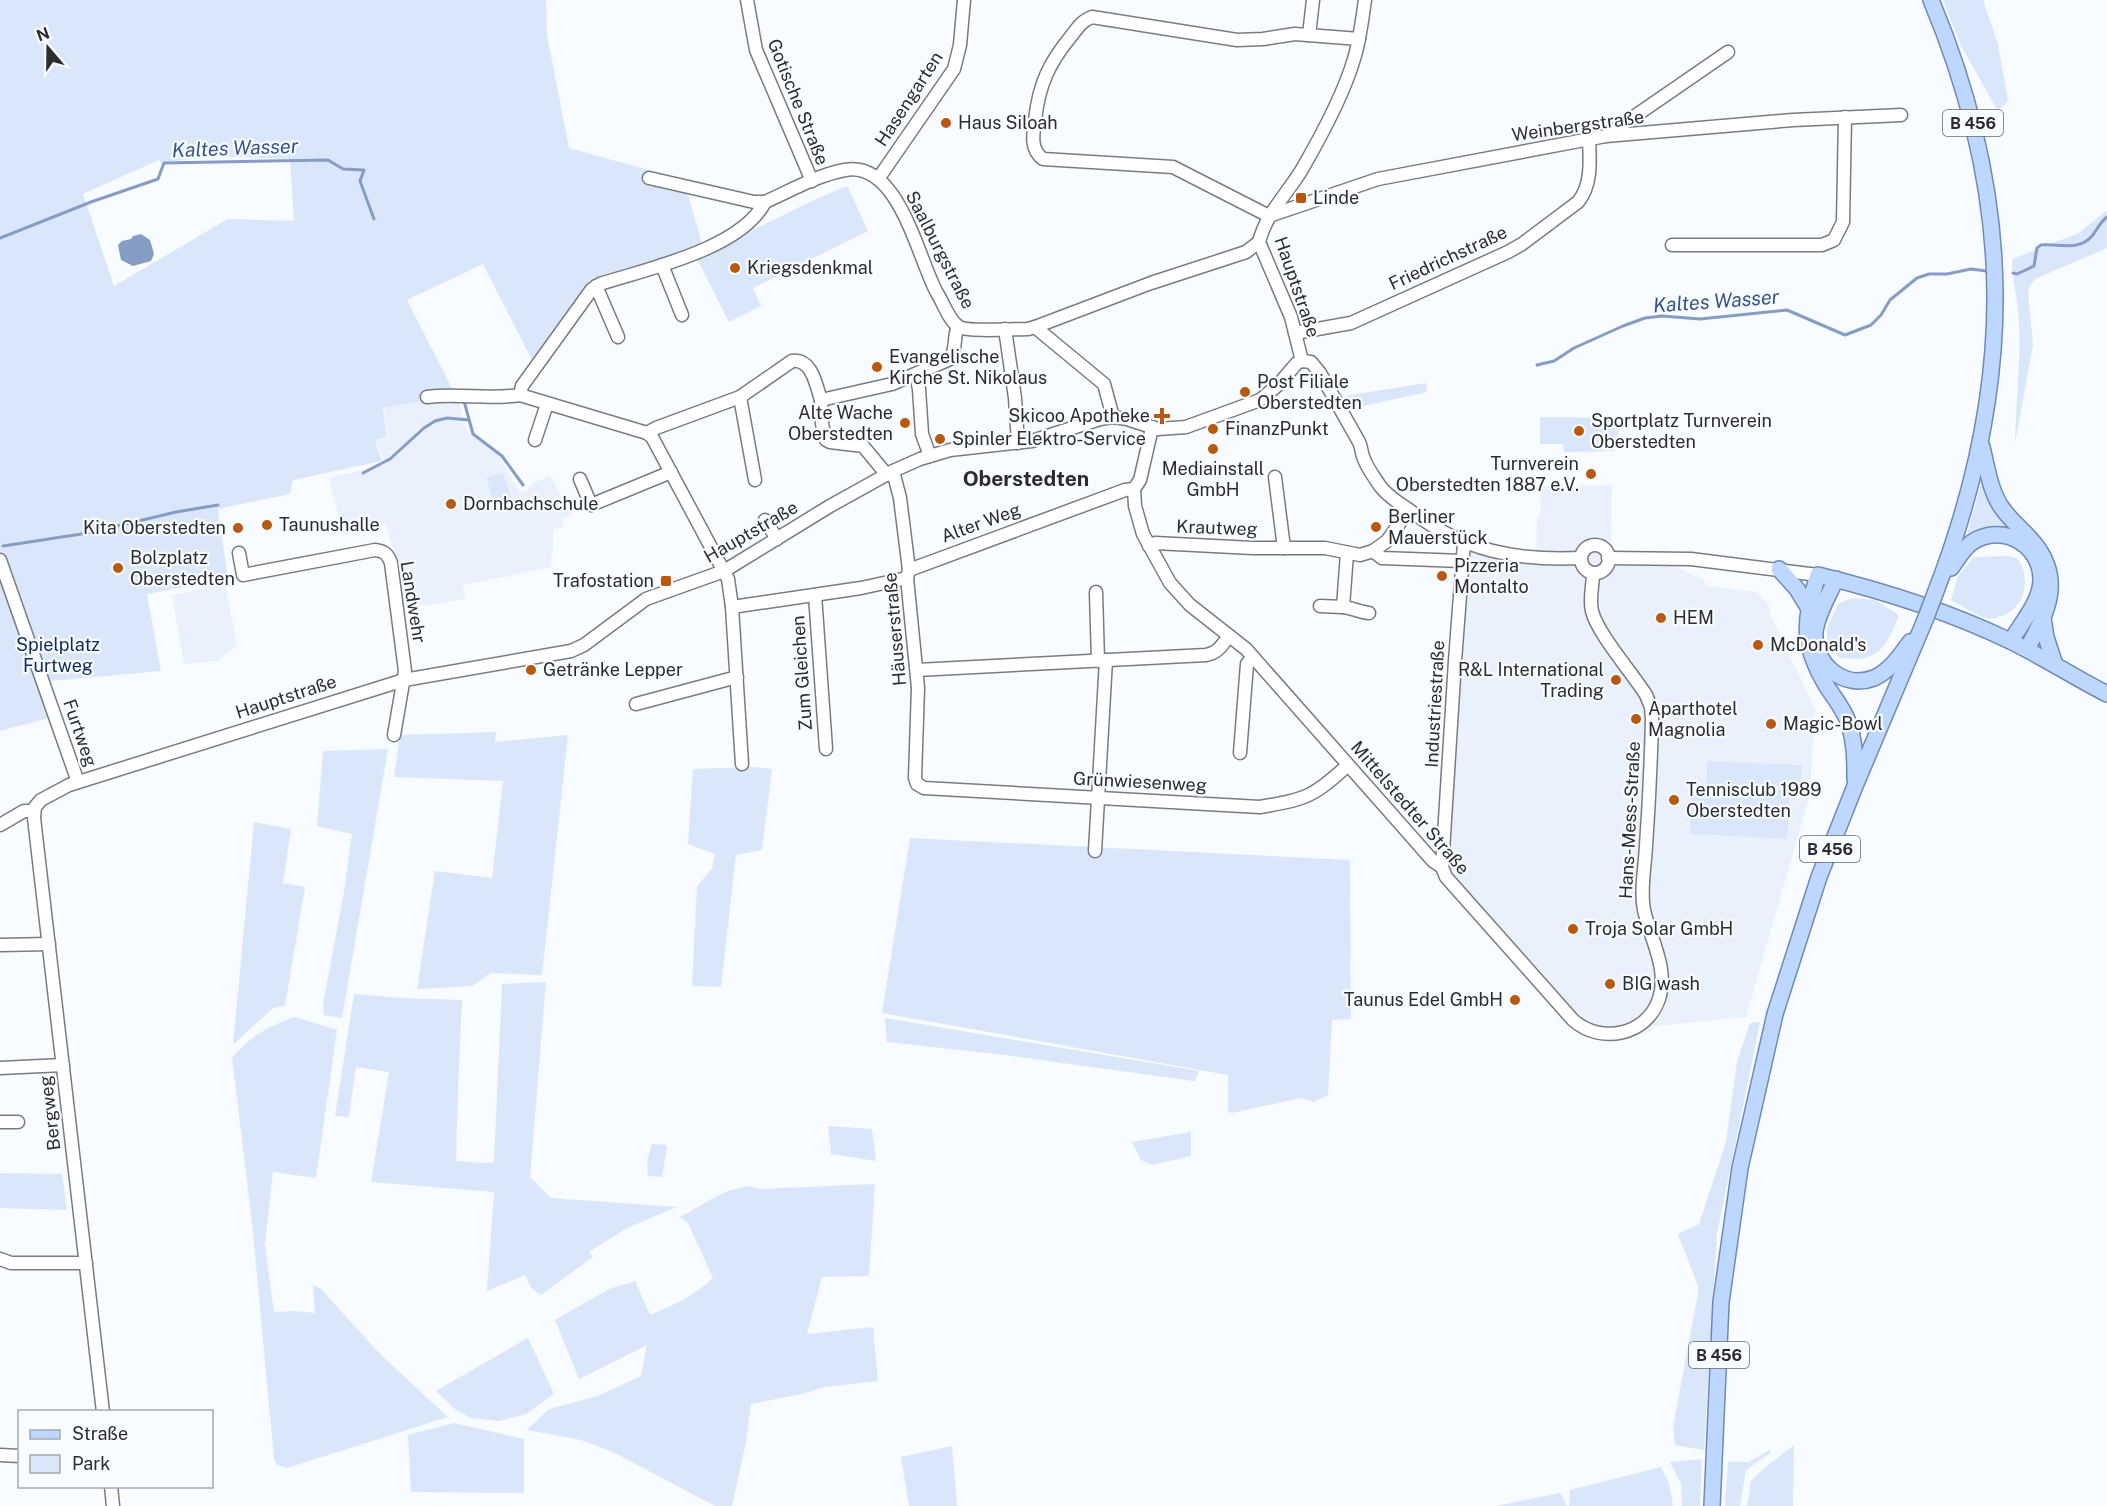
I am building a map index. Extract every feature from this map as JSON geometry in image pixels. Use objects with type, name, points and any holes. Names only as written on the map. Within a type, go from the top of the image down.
[{"type":"main road","name":"B 456","points":[[1712,1506],[1721,1302],[1740,1168],[1770,1035],[1819,877],[1925,620],[1960,524],[1981,440],[1989,394],[1996,290],[1990,208],[1964,88],[1931,0]]},
{"type":"main road","points":[[1981,440],[1995,495],[2002,508],[2041,552],[2050,576],[2050,591],[2043,618],[2026,649]]},
{"type":"main road","points":[[1936,591],[1970,544],[1982,537],[1994,534],[2017,538],[2034,555],[2041,577],[2040,590],[2035,602],[2010,641]]},
{"type":"main road","points":[[1779,569],[1797,589],[1808,607]]},
{"type":"main road","points":[[1855,786],[1855,747],[1849,722],[1811,656],[1807,632],[1808,607],[1818,575],[1909,599],[1945,612],[2026,649],[2107,694]]},
{"type":"main road","points":[[1836,579],[1815,631],[1818,653],[1823,663],[1840,677],[1862,681],[1874,678],[1886,671],[1899,658],[1925,620]]},
{"type":"main road","points":[[2043,618],[2055,665]]},
{"type":"street","name":"Gotische Straße","points":[[747,0],[756,50],[812,181]]},
{"type":"street","name":"Hasengarten","points":[[878,179],[954,69],[958,60],[964,0]]},
{"type":"street","points":[[1309,35],[1313,0]]},
{"type":"street","name":"Hauptstraße","points":[[0,825],[24,811],[34,811],[41,800],[78,783],[404,680],[571,651],[584,645],[646,599],[724,571],[830,506],[890,473],[930,456],[950,450],[1018,443],[1051,436],[1100,419],[1113,417],[1127,418],[1152,428],[1186,427],[1251,404],[1270,392],[1292,368],[1302,361],[1291,317],[1258,242],[1269,216],[1287,193],[1315,146],[1348,77],[1359,39],[1365,0]]},
{"type":"street","points":[[1269,216],[1173,167],[1157,164],[1043,159],[1035,150],[1033,143],[1038,97],[1045,75],[1057,54],[1083,21],[1092,17],[1237,40],[1286,35],[1359,39]]},
{"type":"street","points":[[1606,136],[1728,52]]},
{"type":"street","name":"Weinbergstraße","points":[[1269,216],[1378,179],[1606,136],[1845,117],[1901,115]]},
{"type":"street","points":[[1672,245],[1822,245],[1834,240],[1843,222],[1845,117]]},
{"type":"street","name":"Friedrichstraße","points":[[1295,333],[1351,323],[1522,244],[1583,196],[1589,168],[1589,140]]},
{"type":"street","points":[[649,178],[740,199],[765,202],[812,181],[849,169],[878,179]]},
{"type":"street","name":"Saalburgstraße","points":[[878,179],[898,204],[935,289],[958,326],[970,329],[1035,327],[1151,282],[1246,252],[1258,242]]},
{"type":"street","points":[[520,395],[522,386],[589,291],[596,286],[692,254],[737,233],[757,214],[765,202]]},
{"type":"street","points":[[662,265],[682,315]]},
{"type":"street","points":[[596,286],[618,337]]},
{"type":"street","points":[[821,400],[877,388],[916,375],[950,359],[955,353],[954,340],[958,326]]},
{"type":"street","points":[[1035,327],[1098,378],[1106,388],[1113,417]]},
{"type":"street","points":[[1005,329],[1015,398],[1018,443]]},
{"type":"street","points":[[647,433],[740,396],[792,361],[800,360],[806,364],[821,400],[825,440],[863,446],[890,473]]},
{"type":"street","points":[[1302,361],[1311,362],[1320,373],[1362,449],[1363,457],[1380,485],[1392,498],[1442,533],[1482,549],[1530,558],[1581,558]]},
{"type":"street","points":[[916,375],[920,389],[922,434],[930,456]]},
{"type":"street","points":[[427,397],[457,395],[508,398],[520,395],[647,433],[652,437],[730,584],[742,764]]},
{"type":"street","points":[[740,396],[755,480]]},
{"type":"street","points":[[535,440],[547,404]]},
{"type":"street","name":"Mittelstedter Straße","points":[[1152,428],[1140,480],[1134,489],[1136,514],[1149,546],[1175,590],[1253,657],[1433,861],[1442,867],[1446,877],[1490,928],[1573,1020],[1590,1032]]},
{"type":"street","points":[[580,479],[591,505],[671,472]]},
{"type":"street","name":"Häuserstraße","points":[[890,473],[900,498],[917,670],[915,778],[917,784]]},
{"type":"street","name":"Krautweg","points":[[1275,477],[1284,548]]},
{"type":"street","name":"Alter Weg","points":[[732,607],[815,595],[908,574],[1125,490],[1134,489]]},
{"type":"street","points":[[1373,551],[1387,541],[1409,510]]},
{"type":"street","points":[[765,520],[777,538]]},
{"type":"street","name":"Krautweg","points":[[1149,546],[1155,543],[1214,547],[1325,548],[1360,555],[1373,551],[1382,558],[1462,561]]},
{"type":"street","name":"Industriestraße","points":[[1442,867],[1464,543]]},
{"type":"street","points":[[1597,545],[1605,549],[1608,558],[1604,569],[1593,573],[1584,568],[1581,558],[1588,547],[1597,545]]},
{"type":"street","name":"Landwehr","points":[[239,553],[243,575],[375,550],[387,554],[391,563],[398,612],[405,670],[404,680]]},
{"type":"street","points":[[1343,607],[1347,553]]},
{"type":"street","points":[[1608,558],[1691,559],[1818,575]]},
{"type":"street","name":"Furtweg","points":[[0,560],[78,783]]},
{"type":"street","name":"Hans-Mess-Straße","points":[[1590,1032],[1611,1035],[1631,1029],[1647,1018],[1659,999],[1662,973],[1643,906],[1652,737],[1651,707],[1643,689],[1596,620],[1591,607],[1593,573]]},
{"type":"street","points":[[1095,851],[1099,797],[1102,661],[1096,592]]},
{"type":"street","name":"Zum Gleichen","points":[[815,595],[826,749]]},
{"type":"street","points":[[1320,606],[1353,608],[1358,612],[1369,614]]},
{"type":"street","points":[[917,670],[1206,655],[1213,654],[1230,636]]},
{"type":"street","points":[[1240,753],[1247,664],[1253,657]]},
{"type":"street","points":[[636,704],[737,677]]},
{"type":"street","points":[[394,735],[404,680]]},
{"type":"street","name":"Grünwiesenweg","points":[[917,784],[924,788],[1260,807],[1309,796],[1328,784],[1348,765]]},
{"type":"street","name":"Bergweg","points":[[34,811],[102,1410]]},
{"type":"street","points":[[0,945],[49,944]]},
{"type":"street","points":[[0,1068],[63,1065]]},
{"type":"street","points":[[0,1122],[18,1122]]},
{"type":"street","points":[[0,1259],[11,1263],[86,1263]]},
{"type":"street","points":[[0,1455],[18,1456]]},
{"type":"street","points":[[111,1488],[113,1506]]},
{"type":"shaded area","name":"Dornbachschule","points":[[428,400],[458,400],[467,431],[498,455],[520,492],[527,490],[531,484],[550,476],[573,516],[562,518],[563,528],[554,529],[551,567],[463,585],[465,599],[403,609],[396,559],[385,523],[343,535],[329,478],[387,464],[376,440],[388,438],[384,408]]},
{"type":"shaded area","points":[[1612,485],[1611,564],[1674,566],[1704,580],[1706,586],[1757,592],[1768,604],[1772,619],[1815,709],[1810,794],[1746,1017],[1655,1026],[1650,1032],[1611,1042],[1590,1032],[1446,877],[1464,543],[1536,558],[1541,486]]},
{"type":"shaded area","points":[[225,584],[237,645],[218,661],[184,664],[172,595]]},
{"type":"green space","name":"Spielplatz Furtweg","points":[[0,0],[546,0],[547,35],[569,148],[684,180],[702,244],[695,260],[604,290],[595,297],[539,374],[483,264],[407,300],[458,400],[441,398],[383,408],[387,437],[375,440],[382,461],[293,480],[290,494],[218,509],[228,579],[147,594],[161,671],[39,682],[49,718],[0,731]],"holes":[[[214,156],[290,159],[294,221],[228,219],[114,286],[83,194],[159,160],[161,163]]]},
{"type":"green space","points":[[1943,0],[1983,0],[1998,44],[2008,101],[1998,111],[1961,46]]},
{"type":"green space","points":[[848,187],[868,231],[753,288],[761,306],[729,322],[696,257]]},
{"type":"green space","points":[[2107,210],[2107,248],[2035,279],[2028,290],[2033,345],[2015,443],[2019,342],[2012,259],[2079,233]]},
{"type":"green space","points":[[1426,383],[1427,392],[1350,409],[1345,396]]},
{"type":"green space","name":"Sportplatz Turnverein Oberstedten","points":[[1540,417],[1619,418],[1618,445],[1614,445],[1614,451],[1564,452],[1563,444],[1540,444]]},
{"type":"green space","points":[[1986,466],[2009,527],[1986,531],[1965,542]]},
{"type":"green space","points":[[503,473],[513,503],[495,509],[486,478]]},
{"type":"green space","points":[[1974,557],[2017,558],[2022,566],[2025,584],[2020,601],[2007,614],[1996,618],[1985,618],[1951,600],[1958,576]]},
{"type":"green space","points":[[1852,598],[1875,600],[1899,615],[1882,647],[1871,656],[1861,659],[1840,658],[1827,637],[1828,626],[1838,604]]},
{"type":"green space","points":[[496,732],[495,742],[568,735],[542,975],[491,973],[472,986],[417,989],[435,871],[492,878],[503,781],[394,777],[400,735]]},
{"type":"green space","points":[[388,749],[342,1018],[324,1015],[323,1004],[344,892],[352,834],[317,826],[323,751]]},
{"type":"green space","points":[[1707,761],[1802,765],[1801,787],[1706,784]]},
{"type":"green space","points":[[752,767],[772,769],[762,850],[736,855],[721,987],[692,986],[697,886],[712,869],[715,854],[688,844],[693,769]]},
{"type":"green space","points":[[1692,786],[1790,790],[1787,839],[1690,834]]},
{"type":"green space","points":[[254,822],[291,829],[283,883],[305,887],[285,1006],[273,1008],[233,1045]]},
{"type":"green space","points":[[910,838],[1350,860],[1351,1019],[1332,1020],[1328,1095],[1313,1102],[1301,1098],[1232,1113],[1228,1112],[1228,1075],[882,1013]]},
{"type":"green space","points":[[546,982],[530,1177],[551,1198],[677,1207],[627,1228],[589,1252],[593,1257],[541,1295],[532,1289],[525,1275],[487,1291],[494,1192],[371,1182],[389,1072],[356,1067],[349,1117],[335,1116],[354,994],[462,1000],[456,1161],[484,1163],[494,1162],[502,984]]},
{"type":"green space","points":[[295,1017],[337,1030],[316,1178],[273,1172],[265,1245],[274,1312],[315,1313],[313,1285],[321,1289],[381,1355],[448,1417],[287,1468],[277,1465],[274,1459],[252,1222],[232,1058],[260,1033]]},
{"type":"green space","points":[[885,1018],[1199,1071],[1193,1081],[1006,1055],[887,1042]]},
{"type":"green space","points":[[1760,1022],[1717,1234],[1704,1450],[1675,1445],[1673,1427],[1698,1293],[1698,1286],[1678,1234],[1699,1224],[1726,1142],[1737,1062],[1750,1023]]},
{"type":"green space","points":[[828,1126],[872,1129],[876,1161],[831,1154]]},
{"type":"green space","points":[[1191,1132],[1191,1156],[1152,1165],[1141,1160],[1132,1142]]},
{"type":"green space","points":[[652,1144],[667,1145],[662,1177],[648,1176],[647,1161]]},
{"type":"green space","points":[[0,1173],[62,1174],[67,1210],[0,1208]]},
{"type":"green space","points":[[875,1184],[869,1276],[822,1277],[807,1334],[873,1327],[878,1381],[825,1387],[751,1404],[746,1442],[732,1506],[715,1506],[611,1451],[581,1440],[527,1430],[549,1409],[598,1396],[641,1376],[647,1345],[579,1379],[555,1320],[609,1289],[635,1281],[650,1315],[683,1300],[713,1278],[688,1223],[680,1217],[725,1192],[746,1186],[760,1189]]},
{"type":"green space","points":[[528,1338],[554,1394],[526,1414],[499,1421],[471,1418],[456,1410],[436,1391]]},
{"type":"green space","points":[[454,1423],[524,1439],[524,1493],[411,1492],[408,1435]]},
{"type":"green space","points":[[1794,1445],[1793,1506],[1747,1506],[1751,1481]]},
{"type":"green space","points":[[952,1446],[957,1506],[909,1506],[901,1457]]},
{"type":"green space","points":[[1771,1449],[1770,1453],[1746,1470],[1740,1506],[1725,1506],[1728,1462],[1749,1462]]},
{"type":"green space","points":[[1702,1459],[1700,1506],[1682,1506],[1681,1484],[1670,1462]]},
{"type":"green space","points":[[1661,1467],[1669,1483],[1673,1506],[1569,1506],[1570,1490]]},
{"type":"green space","points":[[1560,1493],[1567,1506],[1496,1506]]},
{"type":"water","points":[[141,234],[150,240],[154,254],[151,261],[133,266],[121,260],[118,245],[122,241]]},
{"type":"waterway","name":"Kaltes Wasser","points":[[0,238],[91,202],[158,179],[164,163],[328,160],[343,169],[364,170],[360,181],[374,219]]},
{"type":"waterway","name":"Kaltes Wasser","points":[[2013,273],[2017,274],[2034,266],[2037,248],[2041,245],[2068,246],[2087,241],[2107,217]]},
{"type":"waterway","name":"Kaltes Wasser","points":[[1537,365],[1554,361],[1574,348],[1623,326],[1645,318],[1662,316],[1700,319],[1787,310],[1845,335],[1871,325],[1881,315],[1890,300],[1917,278],[1929,274],[1947,274],[1971,269],[1986,271]]},
{"type":"waterway","name":"Kaltes Wasser","points":[[464,401],[473,434],[502,456],[523,485]]},
{"type":"waterway","name":"Kaltes Wasser","points":[[363,473],[390,459],[435,421],[447,418],[469,420]]},
{"type":"waterway","name":"Kaltes Wasser","points":[[3,546],[88,533],[176,512],[218,505]]},
{"type":"place","name":"Haus Siloah","points":[[946,123]]},
{"type":"place","name":"Linde","points":[[1301,198]]},
{"type":"place","name":"Kriegsdenkmal","points":[[735,268]]},
{"type":"place","name":"Evangelische Kirche St. Nikolaus","points":[[877,367]]},
{"type":"place","name":"Post Filiale Oberstedten","points":[[1245,392]]},
{"type":"place","name":"Skicoo Apotheke","points":[[1162,416]]},
{"type":"place","name":"Alte Wache Oberstedten","points":[[905,423]]},
{"type":"place","name":"FinanzPunkt","points":[[1213,429]]},
{"type":"place","name":"Sportplatz Turnverein Oberstedten","points":[[1579,431]]},
{"type":"place","name":"Spinler Elektro-Service","points":[[940,439]]},
{"type":"place","name":"Mediainstall GmbH","points":[[1213,449]]},
{"type":"place","name":"Turnverein Oberstedten 1887 e.V.","points":[[1591,474]]},
{"type":"place","name":"Dornbachschule","points":[[451,504]]},
{"type":"place","name":"Taunushalle","points":[[267,525]]},
{"type":"place","name":"Berliner Mauerstück","points":[[1376,527]]},
{"type":"place","name":"Kita Oberstedten","points":[[238,528]]},
{"type":"place","name":"Bolzplatz Oberstedten","points":[[118,568]]},
{"type":"place","name":"Pizzeria Montalto","points":[[1442,576]]},
{"type":"place","name":"Trafostation","points":[[666,581]]},
{"type":"place","name":"HEM","points":[[1661,618]]},
{"type":"place","name":"McDonald's","points":[[1758,645]]},
{"type":"place","name":"Getränke Lepper","points":[[531,670]]},
{"type":"place","name":"R&L International Trading","points":[[1616,680]]},
{"type":"place","name":"Aparthotel Magnolia","points":[[1636,719]]},
{"type":"place","name":"Magic-Bowl","points":[[1771,724]]},
{"type":"place","name":"Tennisclub 1989 Oberstedten","points":[[1674,800]]},
{"type":"place","name":"Troja Solar GmbH","points":[[1573,929]]},
{"type":"place","name":"BIG wash","points":[[1610,984]]},
{"type":"place","name":"Taunus Edel GmbH","points":[[1515,1000]]},
{"type":"district","name":"Oberstedten","points":[[1026,479]]}]
